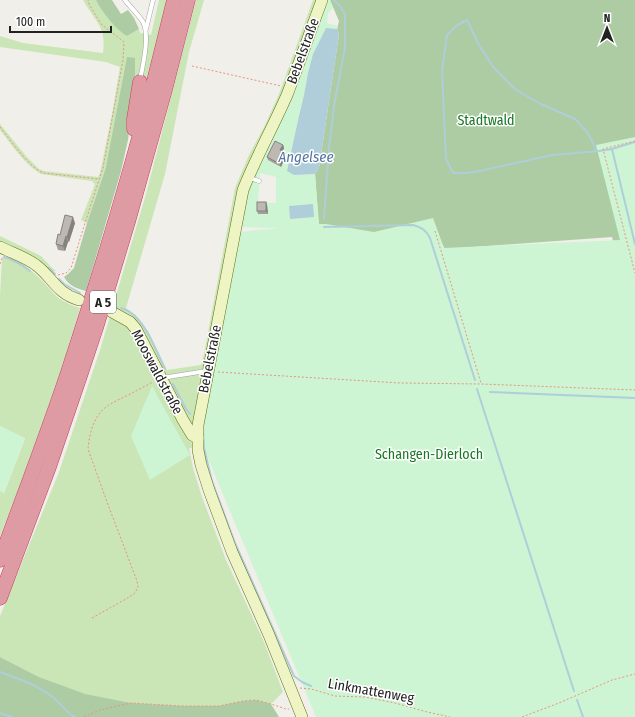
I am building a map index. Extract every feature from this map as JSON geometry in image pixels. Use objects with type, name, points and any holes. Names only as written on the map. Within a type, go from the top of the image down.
[{"type":"highway","name":"A 5","points":[[0,560],[36,464],[68,372],[100,272],[134,156],[174,0]]},
{"type":"highway","name":"A 5","points":[[0,598],[49,467],[98,320],[128,222],[165,90],[188,0]]},
{"type":"highway","points":[[134,156],[134,119],[140,82]]},
{"type":"street","name":"Bebelstraße","points":[[300,712],[218,516],[201,465],[198,450],[198,425],[207,371],[243,190],[287,95],[322,0]]},
{"type":"street","points":[[0,247],[25,258],[36,265],[49,277],[62,293],[78,300]]},
{"type":"street","name":"Mooswaldstraße","points":[[112,312],[130,322],[136,329],[183,420],[192,435],[198,438]]},
{"type":"street","name":"Mooswaldstraße","points":[[183,420],[198,425]]},
{"type":"lane","points":[[140,82],[145,51],[146,29],[152,0]]},
{"type":"lane","points":[[127,1],[139,16],[146,29]]},
{"type":"lane","points":[[248,178],[259,181]]},
{"type":"lane","points":[[161,378],[207,371]]},
{"type":"path","points":[[49,277],[66,273],[71,268],[84,223],[103,168],[123,60],[124,42],[101,24],[88,0]]},
{"type":"path","points":[[192,66],[280,86]]},
{"type":"path","points":[[0,127],[25,158],[40,172],[99,179]]},
{"type":"path","points":[[635,141],[603,149],[635,273]]},
{"type":"path","points":[[435,231],[481,384]]},
{"type":"path","points":[[207,371],[400,383],[481,384],[635,390]]},
{"type":"path","points":[[92,618],[135,593],[138,587],[88,449],[88,442],[98,415],[108,406],[161,378]]},
{"type":"path","points":[[522,717],[612,680],[635,674]]},
{"type":"path","name":"Linkmattenweg","points":[[289,687],[311,689],[335,696],[365,697],[450,717]]},
{"type":"path","points":[[85,717],[100,710],[131,703],[182,706],[220,706],[256,700],[300,712]]},
{"type":"green space","points":[[83,0],[96,0],[110,20],[127,36],[139,29],[140,33],[151,35],[159,0],[167,0],[147,80],[135,80],[87,223],[81,220],[95,184],[92,181],[41,174],[24,160],[0,130],[0,124],[26,156],[39,169],[44,171],[98,177],[112,114],[120,67],[106,62],[0,47],[0,36],[23,43],[103,53],[104,44],[99,24]]},
{"type":"green space","points":[[96,0],[112,0],[121,14],[128,10],[139,29],[127,36],[110,20]]},
{"type":"green space","points":[[196,0],[204,0],[189,52],[165,174],[126,308],[135,315],[148,331],[167,370],[201,365],[235,188],[249,155],[279,94],[313,0],[326,0],[245,193],[203,449],[189,448],[193,468],[202,497],[226,560],[264,642],[283,692],[271,704],[256,700],[219,706],[182,706],[131,703],[85,695],[39,677],[0,657],[0,616],[59,472],[100,350],[146,194]]},
{"type":"green space","name":"Schangen-Dierloch","points":[[326,0],[330,0],[333,8],[328,13],[327,23],[338,26],[337,29],[326,28],[313,54],[287,170],[294,175],[315,174],[319,224],[374,232],[433,218],[444,248],[620,240],[596,145],[635,137],[635,717],[316,717],[199,437],[239,232],[279,228],[238,227],[245,193]],"holes":[[[260,173],[276,177],[276,203],[258,202]]]},
{"type":"green space","name":"Stadtwald","points":[[330,0],[635,0],[635,324],[612,237],[445,249],[433,228],[393,236],[319,228],[315,174],[319,168],[339,34],[337,29],[339,21]]},
{"type":"green space","points":[[127,57],[135,58],[135,80],[128,140],[121,171],[86,291],[71,285],[64,277],[74,268],[106,167]]},
{"type":"green space","points":[[0,236],[41,256],[56,271],[48,271],[29,254],[0,241]]},
{"type":"green space","points":[[3,256],[27,267],[58,298],[80,308],[59,378],[28,466],[0,536],[0,491],[4,493],[25,439],[0,426],[0,296]]},
{"type":"green space","points":[[152,386],[190,455],[150,480],[131,436]]},
{"type":"green space","points":[[0,426],[25,438],[4,493],[0,491]]},
{"type":"green space","points":[[0,657],[39,677],[85,694],[131,703],[182,706],[219,706],[256,700],[271,704],[279,717],[0,717]]},
{"type":"water","name":"Angelsee","points":[[326,28],[337,29],[339,34],[319,168],[315,174],[294,175],[287,171],[308,73],[313,54]]},
{"type":"water","points":[[313,204],[314,217],[290,219],[289,206]]},
{"type":"building","points":[[275,141],[283,145],[280,150],[285,152],[280,164],[267,157]]},
{"type":"building","points":[[257,202],[266,202],[266,211],[257,211]]},
{"type":"building","points":[[65,215],[73,217],[63,246],[56,244]]},
{"type":"waterway","points":[[324,219],[329,148],[334,106],[345,48],[345,15],[340,6],[334,0]]},
{"type":"waterway","points":[[596,151],[587,132],[575,119],[541,104],[516,90],[494,68],[479,45],[467,20],[456,26],[447,35],[442,71],[446,159],[453,173],[480,171],[552,155],[599,151],[612,149]]},
{"type":"waterway","points":[[635,142],[612,149],[635,244]]},
{"type":"waterway","points":[[324,227],[413,225],[425,231],[430,238],[475,380]]},
{"type":"waterway","points":[[4,257],[17,262],[30,271]]},
{"type":"waterway","points":[[49,268],[55,274]]},
{"type":"waterway","points":[[59,279],[64,284],[80,293]]},
{"type":"waterway","points":[[121,308],[130,312],[141,323],[165,369]]},
{"type":"waterway","points":[[173,384],[190,414]]},
{"type":"waterway","points":[[477,389],[574,691]]},
{"type":"waterway","points":[[490,392],[635,398]]},
{"type":"waterway","points":[[203,428],[204,448],[212,481],[235,543],[294,676],[311,686]]},
{"type":"waterway","points":[[0,672],[48,693],[75,717]]},
{"type":"waterway","points":[[577,700],[583,717]]},
{"type":"waterway","points":[[0,713],[12,717]]}]
